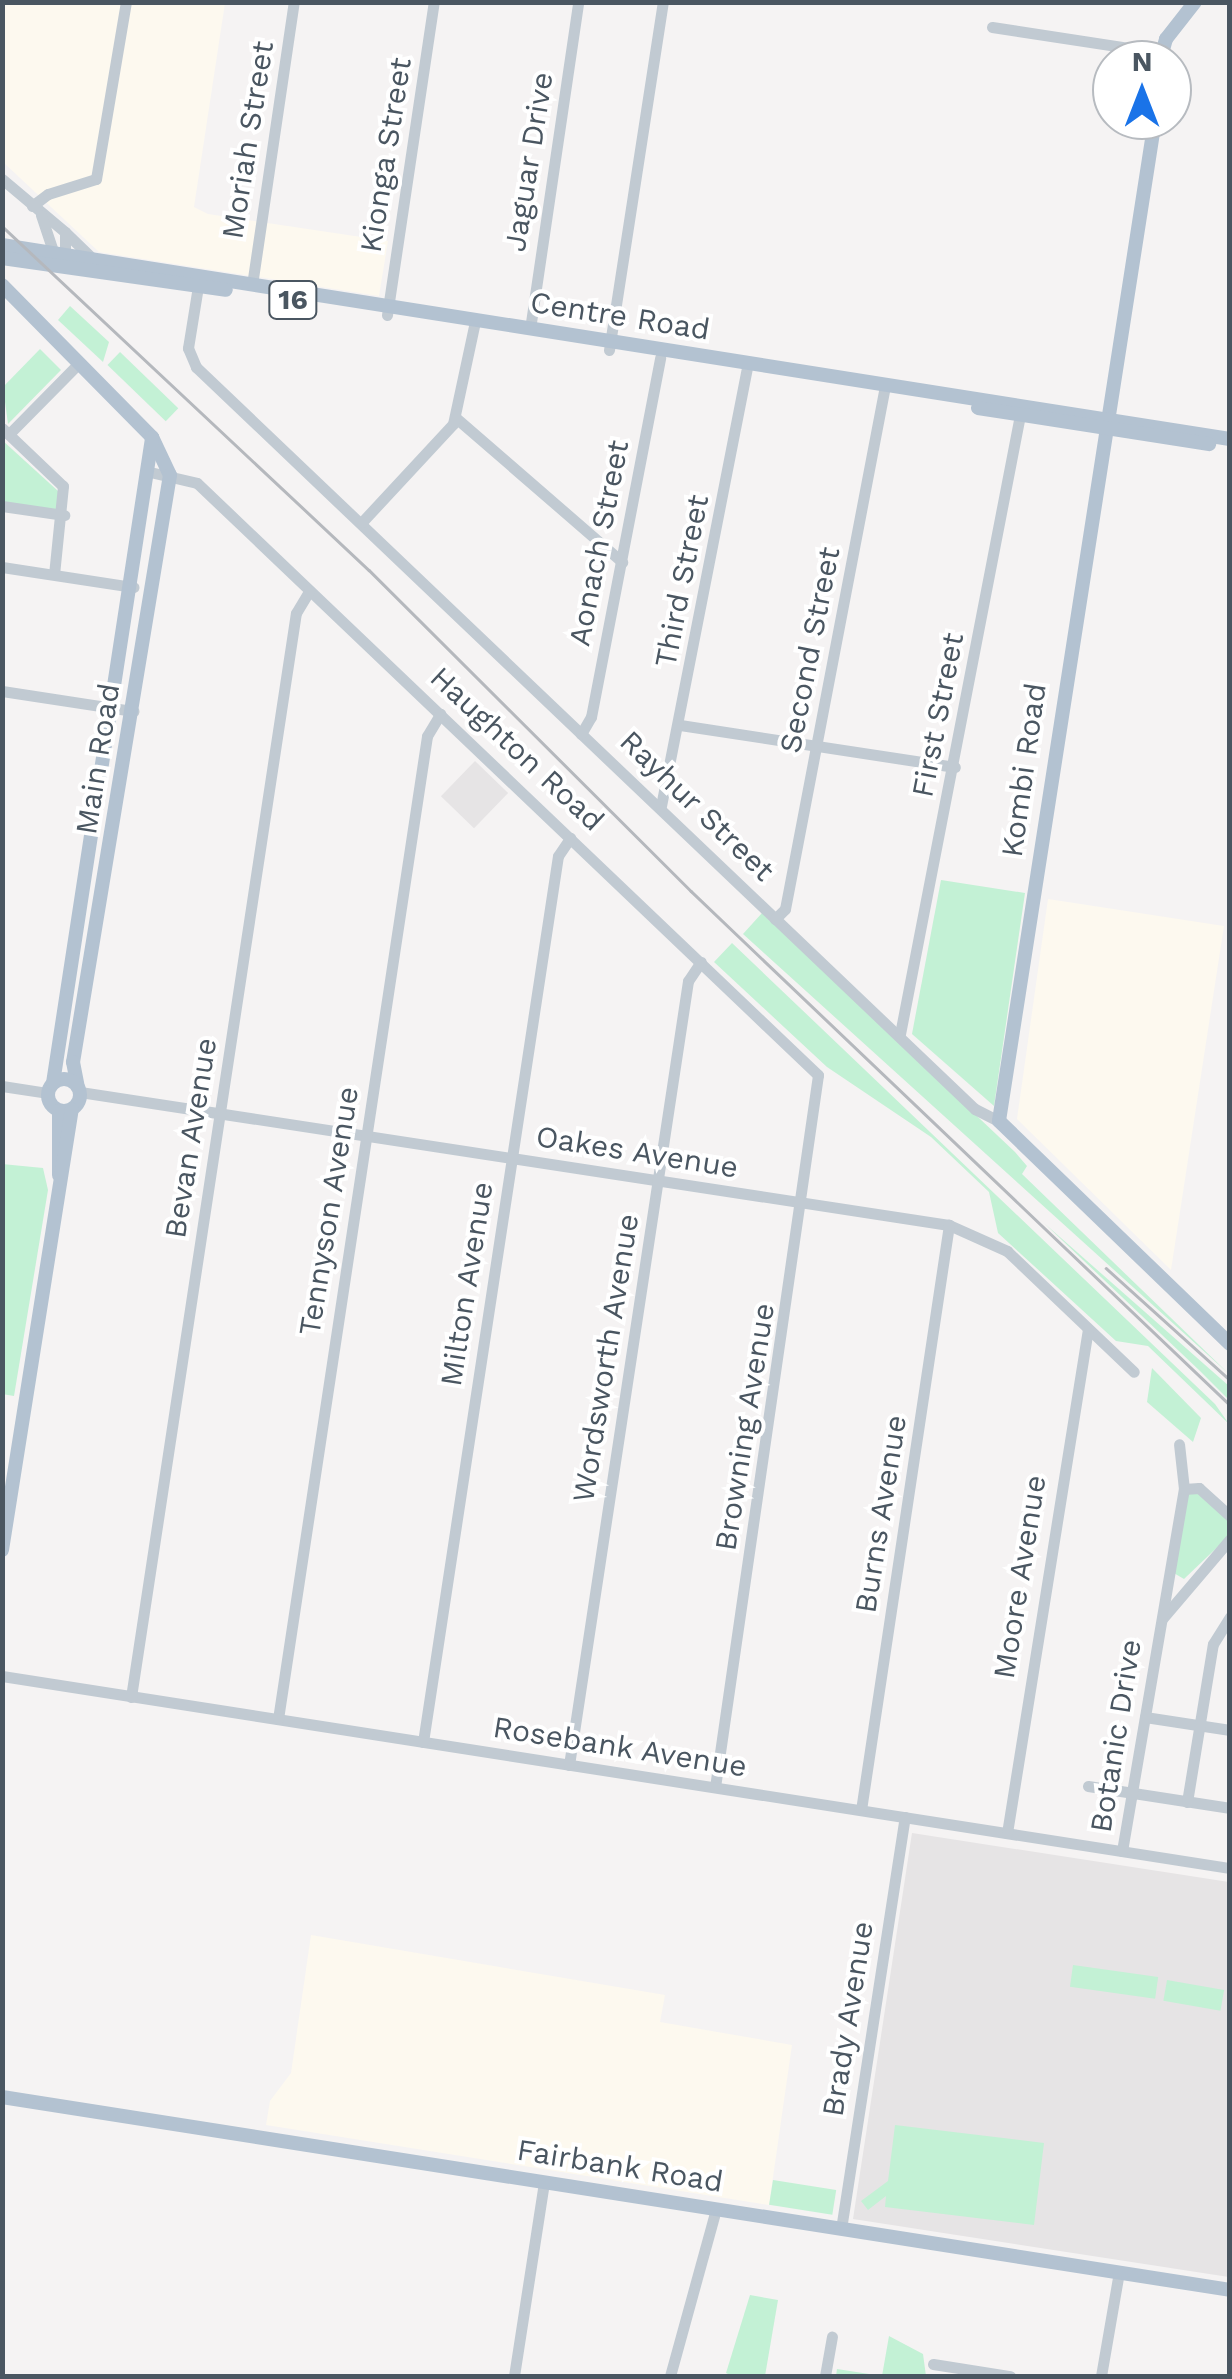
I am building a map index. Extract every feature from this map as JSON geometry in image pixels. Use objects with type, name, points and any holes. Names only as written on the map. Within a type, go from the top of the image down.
[{"type":"main road","points":[[1172,40],[1195,2]]},
{"type":"main road","name":"Kombi Road","points":[[999,1121],[1152,140]]},
{"type":"main road","name":"Centre Road","points":[[4,258],[38,250],[60,259],[199,282],[884,390],[1230,438]]},
{"type":"main road","name":"Centre Road","points":[[4,258],[94,260],[199,282],[252,285],[388,311]]},
{"type":"main road","points":[[2,286],[76,366],[152,437],[170,474]]},
{"type":"main road","points":[[2,296],[51,340]]},
{"type":"main road","name":"Centre Road","points":[[474,325],[530,329],[660,358],[748,368]]},
{"type":"main road","name":"Centre Road","points":[[1108,422],[1230,448]]},
{"type":"main road","points":[[150,472],[152,437]]},
{"type":"main road","name":"Main Road","points":[[50,1088],[88,885],[150,472]]},
{"type":"main road","name":"Main Road","points":[[79,1090],[74,1062],[106,888],[170,474]]},
{"type":"main road","points":[[126,636],[144,639]]},
{"type":"main road","points":[[88,885],[106,888]]},
{"type":"main road","points":[[2,1550],[60,1181],[54,1145],[65,1110],[79,1090],[64,1079],[50,1088],[65,1110]]},
{"type":"main road","name":"Rayhur Street","points":[[999,1121],[1230,1344]]},
{"type":"main road","name":"Fairbank Road","points":[[2,2096],[1230,2290]]},
{"type":"street","points":[[38,250],[39,216],[48,194],[96,178],[126,2]]},
{"type":"street","name":"Moriah Street","points":[[252,285],[294,2]]},
{"type":"street","name":"Kionga Street","points":[[388,311],[434,2]]},
{"type":"street","name":"Jaguar Drive","points":[[530,329],[578,2]]},
{"type":"street","points":[[609,346],[662,2]]},
{"type":"street","points":[[992,27],[1092,45]]},
{"type":"street","points":[[2,179],[39,216],[64,232],[94,260]]},
{"type":"street","points":[[39,216],[60,259]]},
{"type":"street","points":[[60,259],[64,232]]},
{"type":"street","name":"Rayhur Street","points":[[199,282],[190,360],[362,522],[633,788],[661,806],[673,825],[900,1034],[975,1109],[999,1121]]},
{"type":"street","points":[[362,522],[456,418],[474,325]]},
{"type":"street","name":"Aonach Street","points":[[581,734],[591,718],[660,358]]},
{"type":"street","points":[[54,574],[64,516],[63,486],[6,431],[76,366]]},
{"type":"street","name":"Third Street","points":[[661,806],[748,368]]},
{"type":"street","name":"Second Street","points":[[775,919],[784,908],[818,746],[884,390]]},
{"type":"street","name":"First Street","points":[[900,1034],[1021,410]]},
{"type":"street","points":[[456,418],[622,562]]},
{"type":"street","name":"Haughton Road","points":[[150,472],[196,483],[818,1075]]},
{"type":"street","points":[[2,506],[64,516]]},
{"type":"street","points":[[2,567],[133,587]]},
{"type":"street","name":"Bevan Avenue","points":[[131,1697],[296,613],[309,591]]},
{"type":"street","points":[[2,690],[133,711]]},
{"type":"street","name":"Tennyson Avenue","points":[[278,1719],[427,736],[440,714]]},
{"type":"street","points":[[680,725],[954,767]]},
{"type":"street","name":"Milton Avenue","points":[[423,1742],[558,856],[570,838]]},
{"type":"street","name":"Wordsworth Avenue","points":[[569,1765],[688,981],[701,962]]},
{"type":"street","name":"Browning Avenue","points":[[715,1788],[804,1202],[818,1075]]},
{"type":"street","points":[[2,1086],[50,1088]]},
{"type":"street","name":"Oakes Avenue","points":[[79,1090],[950,1225],[1007,1251],[1134,1372]]},
{"type":"street","name":"Burns Avenue","points":[[861,1810],[950,1225]]},
{"type":"street","name":"Moore Avenue","points":[[1006,1833],[1088,1330]]},
{"type":"street","name":"Botanic Drive","points":[[1122,1852],[1184,1488],[1179,1444]]},
{"type":"street","points":[[1184,1488],[1198,1488],[1230,1516]]},
{"type":"street","name":"Botanic Drive","points":[[1158,1628],[1188,1582],[1230,1539]]},
{"type":"street","points":[[1167,1572],[1188,1582]]},
{"type":"street","points":[[1187,1802],[1214,1639],[1230,1617]]},
{"type":"street","name":"Rosebank Avenue","points":[[2,1676],[1229,1867]]},
{"type":"street","points":[[1145,1718],[1230,1730]]},
{"type":"street","points":[[1088,1786],[1230,1808]]},
{"type":"street","name":"Brady Avenue","points":[[841,2229],[905,1818]]},
{"type":"street","points":[[514,2376],[544,2182]]},
{"type":"street","points":[[670,2376],[716,2209]]},
{"type":"street","points":[[1101,2376],[1118,2272]]},
{"type":"street","points":[[825,2376],[832,2337]]},
{"type":"street","points":[[933,2364],[1010,2376]]},
{"type":"shaded area","points":[[2,3],[225,3],[194,207],[208,214],[388,241],[379,296],[99,252],[3,162]]},
{"type":"shaded area","points":[[475,761],[508,793],[474,828],[441,796]]},
{"type":"shaded area","points":[[1048,899],[1224,926],[1171,1270],[1017,1119]]},
{"type":"shaded area","points":[[912,1833],[1229,1882],[1229,2277],[853,2219]]},
{"type":"shaded area","points":[[311,1935],[665,1995],[660,2022],[792,2045],[769,2205],[266,2125],[270,2101],[291,2073]]},
{"type":"green space","points":[[70,306],[109,342],[103,362],[58,320]]},
{"type":"green space","points":[[40,349],[61,370],[8,424],[3,387]]},
{"type":"green space","points":[[120,352],[178,408],[166,421],[107,365]]},
{"type":"green space","points":[[2,440],[58,491],[59,511],[3,502]]},
{"type":"green space","points":[[941,880],[1025,893],[994,1106],[912,1034]]},
{"type":"green space","points":[[762,913],[1015,1152],[1027,1166],[1022,1174],[1229,1374],[743,934]]},
{"type":"green space","points":[[732,943],[1215,1404],[1229,1424],[1148,1346],[1116,1341],[998,1233],[989,1192],[931,1137],[827,1067],[714,962]]},
{"type":"green space","points":[[2,1164],[43,1168],[48,1190],[14,1396],[2,1394]]},
{"type":"green space","points":[[1044,1223],[1229,1386],[1229,1400],[1200,1371]]},
{"type":"green space","points":[[1152,1368],[1201,1418],[1193,1442],[1147,1402]]},
{"type":"green space","points":[[1195,1489],[1229,1519],[1229,1536],[1184,1579],[1172,1572],[1181,1498]]},
{"type":"green space","points":[[1073,1965],[1158,1977],[1155,1999],[1070,1987]]},
{"type":"green space","points":[[1167,1980],[1224,1990],[1220,2011],[1163,2001]]},
{"type":"green space","points":[[895,2125],[1044,2143],[1034,2225],[885,2207],[886,2196],[868,2210],[861,2201],[888,2181]]},
{"type":"green space","points":[[773,2180],[836,2190],[832,2215],[769,2205]]},
{"type":"green space","points":[[750,2295],[778,2300],[765,2376],[732,2376],[726,2373]]},
{"type":"green space","points":[[889,2336],[923,2354],[926,2376],[882,2376]]},
{"type":"green space","points":[[837,2369],[882,2376],[836,2376]]},
{"type":"railway","points":[[2,226],[369,570],[691,891],[1230,1405]]},
{"type":"railway","points":[[1106,1268],[1230,1380]]}]
